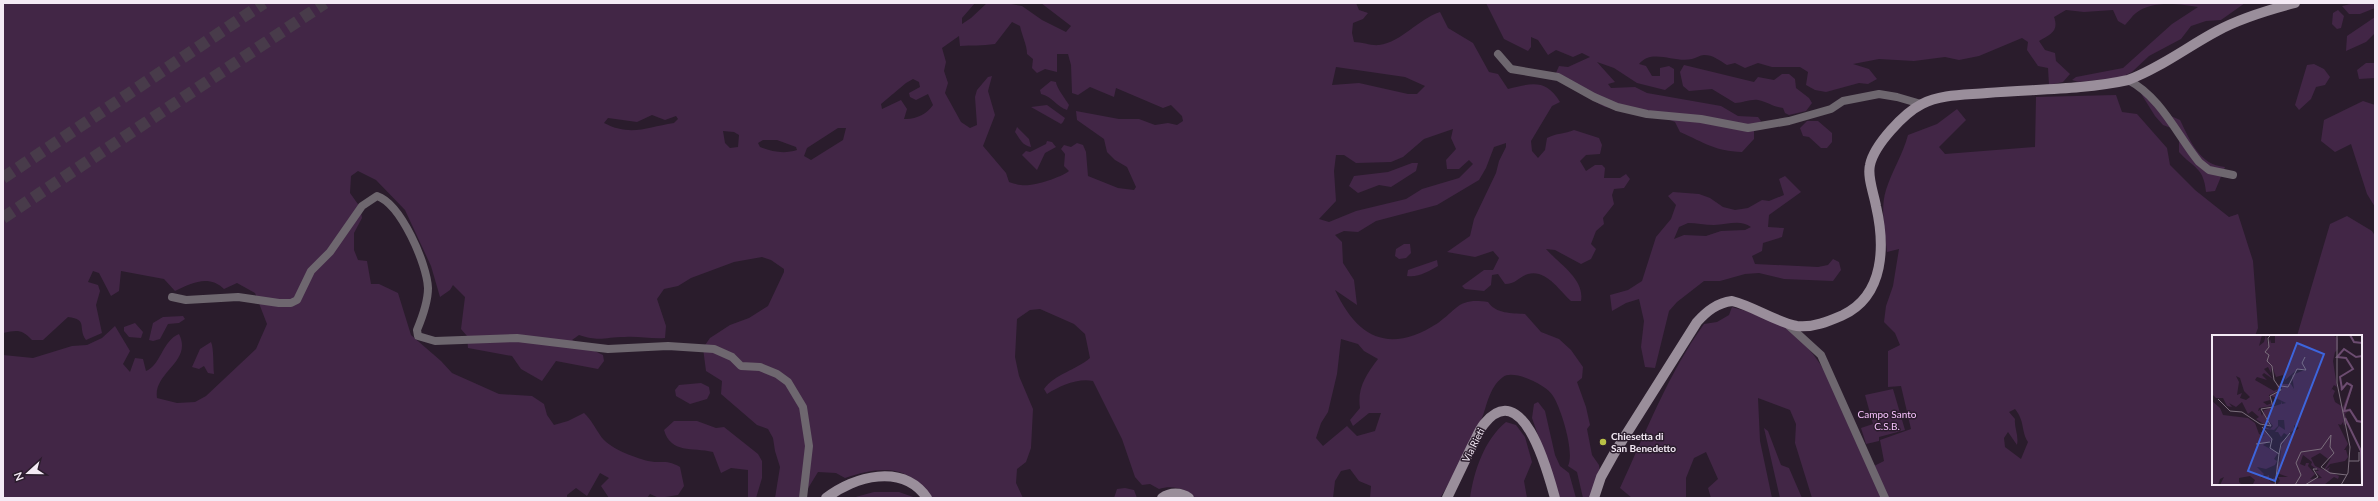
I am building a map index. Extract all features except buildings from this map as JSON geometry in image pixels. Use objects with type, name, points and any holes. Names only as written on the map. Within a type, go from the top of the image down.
[{"type":"street","points":[[1594,498],[1601,477],[1615,452],[1696,322],[1707,311],[1724,302],[1732,301],[1796,326],[1826,323],[1852,310],[1871,291],[1877,277],[1882,244],[1869,166],[1876,147],[1906,116],[1922,104],[1937,99],[1967,94],[2128,80],[2143,74],[2218,31],[2255,14],[2295,3]]},
{"type":"street","points":[[1498,54],[1511,69],[1558,77],[1594,97],[1617,106],[1647,114],[1701,120],[1748,128],[1789,121],[1831,109],[1843,101],[1879,94],[1922,104]]},
{"type":"street","points":[[2128,80],[2140,86],[2152,99],[2199,162],[2209,170],[2233,175]]},
{"type":"street","points":[[172,297],[186,300],[238,296],[279,303],[291,303],[297,300],[312,271],[330,252],[362,206],[377,196],[385,199],[394,207],[405,223],[412,237],[426,279],[427,292],[417,330],[418,336],[435,341],[517,338],[608,349],[668,346],[714,349],[732,357],[741,366],[760,367],[777,374],[788,382],[803,407],[809,446],[803,498]]},
{"type":"street","points":[[1784,321],[1822,355],[1886,498]]},
{"type":"street","name":"Via Rieti","points":[[1447,498],[1483,425],[1498,413],[1505,412],[1518,415],[1525,422],[1543,461],[1555,498]]},
{"type":"street","points":[[826,498],[833,493],[869,478],[892,476],[907,481],[927,498]]},
{"type":"street","points":[[1162,498],[1168,494],[1176,493],[1189,498]]},
{"type":"green space","points":[[3,3],[975,3],[962,18],[962,24],[987,3],[1006,3],[1022,6],[1042,20],[1066,32],[1071,26],[1041,3],[1356,3],[1359,10],[1368,13],[1363,19],[1353,23],[1352,33],[1354,42],[1376,45],[1395,40],[1432,15],[1440,12],[1448,28],[1473,43],[1489,72],[1498,74],[1508,89],[1531,84],[1544,86],[1555,95],[1560,102],[1552,106],[1531,141],[1532,151],[1538,158],[1545,150],[1547,138],[1574,130],[1599,138],[1602,145],[1600,154],[1586,155],[1580,161],[1586,171],[1595,165],[1602,165],[1605,168],[1604,178],[1620,178],[1626,174],[1630,179],[1624,188],[1614,189],[1612,195],[1614,204],[1603,218],[1604,224],[1596,231],[1591,244],[1596,249],[1591,259],[1581,264],[1555,250],[1546,249],[1570,272],[1575,279],[1581,293],[1581,301],[1571,301],[1546,277],[1535,273],[1525,275],[1509,284],[1505,284],[1498,274],[1492,275],[1491,285],[1484,291],[1465,289],[1462,286],[1484,270],[1493,270],[1499,258],[1493,251],[1475,257],[1447,252],[1470,236],[1474,219],[1496,173],[1499,161],[1506,147],[1506,143],[1494,147],[1486,168],[1479,180],[1437,205],[1376,221],[1358,232],[1344,231],[1335,235],[1342,242],[1343,263],[1354,280],[1357,305],[1335,290],[1344,307],[1354,320],[1365,330],[1377,336],[1390,339],[1405,338],[1438,323],[1460,305],[1470,301],[1478,301],[1488,302],[1495,309],[1500,311],[1525,314],[1541,332],[1559,339],[1571,350],[1583,367],[1582,378],[1577,382],[1586,407],[1590,425],[1587,429],[1592,455],[1599,465],[1600,474],[1592,498],[1583,498],[1577,472],[1568,466],[1570,451],[1566,431],[1560,410],[1553,396],[1544,387],[1530,379],[1514,375],[1503,377],[1494,387],[1488,398],[1480,423],[1471,442],[1440,498],[1370,498],[1371,486],[1359,481],[1350,469],[1341,471],[1335,481],[1333,498],[1195,498],[1188,492],[1174,487],[1159,489],[1150,484],[1142,485],[1135,477],[1122,439],[1093,381],[1087,380],[1075,382],[1057,388],[1047,394],[1044,389],[1054,380],[1090,358],[1085,334],[1074,324],[1040,309],[1030,310],[1017,319],[1015,357],[1019,376],[1033,409],[1031,448],[1026,462],[1017,469],[1016,483],[1023,498],[932,498],[923,487],[913,479],[893,471],[882,470],[870,471],[845,478],[836,473],[818,472],[802,498],[775,498],[780,467],[773,438],[768,429],[757,425],[721,394],[722,381],[706,371],[703,348],[710,338],[730,325],[749,318],[768,306],[784,269],[771,260],[762,257],[734,262],[691,278],[678,286],[664,289],[657,299],[666,326],[665,338],[630,337],[598,339],[579,335],[572,340],[603,355],[604,361],[598,369],[556,361],[542,381],[521,369],[512,356],[468,348],[467,336],[461,329],[465,297],[453,285],[450,290],[440,297],[431,266],[405,210],[376,180],[358,171],[351,176],[350,193],[360,207],[362,218],[354,233],[354,250],[358,260],[367,261],[371,284],[379,284],[398,293],[411,335],[441,361],[452,373],[499,394],[532,396],[544,404],[547,415],[554,425],[568,421],[584,413],[604,440],[615,448],[648,461],[667,462],[680,467],[684,486],[678,495],[659,498],[650,494],[647,498],[609,498],[601,486],[609,478],[600,473],[587,496],[576,488],[567,495],[567,498],[3,498],[3,355],[33,358],[72,346],[87,345],[102,338],[115,326],[130,351],[123,364],[130,372],[135,358],[143,359],[146,371],[155,364],[173,337],[179,334],[182,344],[181,352],[177,360],[161,381],[157,389],[157,398],[177,403],[195,402],[206,396],[256,349],[267,324],[255,293],[237,283],[224,289],[218,284],[212,282],[200,281],[175,291],[164,279],[121,271],[119,291],[111,296],[99,273],[93,271],[88,282],[98,285],[100,291],[96,305],[102,333],[86,340],[82,331],[81,322],[74,318],[68,317],[43,340],[32,340],[19,331],[3,333]],"holes":[[[1012,22],[1020,26],[1027,54],[1033,59],[1032,68],[1037,73],[1045,69],[1057,72],[1057,54],[1068,54],[1071,65],[1072,93],[1078,95],[1090,87],[1114,97],[1116,88],[1163,108],[1171,105],[1182,116],[1183,121],[1177,125],[1168,123],[1155,125],[1139,119],[1119,119],[1076,111],[1077,120],[1104,139],[1107,152],[1115,160],[1127,167],[1136,187],[1134,190],[1118,188],[1088,176],[1086,152],[1083,145],[1077,143],[1071,147],[1064,145],[1061,149],[1065,154],[1064,166],[1069,171],[1065,174],[1032,185],[1020,185],[1009,182],[1006,173],[983,146],[995,115],[988,91],[992,76],[988,77],[977,90],[975,97],[977,125],[970,128],[961,122],[945,93],[948,83],[944,71],[946,62],[942,48],[959,36],[960,46],[995,44]],[[1336,67],[1405,77],[1425,86],[1417,94],[1408,94],[1359,83],[1332,85]],[[913,79],[919,82],[920,87],[909,93],[910,97],[916,100],[928,94],[933,105],[920,116],[904,119],[907,109],[901,100],[882,109],[881,104]],[[652,115],[665,120],[676,116],[678,119],[674,123],[639,130],[631,130],[614,127],[604,123],[608,118],[637,122]],[[838,128],[846,128],[843,140],[811,160],[804,156],[807,148]],[[1453,129],[1451,138],[1456,149],[1446,160],[1447,169],[1459,169],[1469,160],[1473,164],[1459,178],[1422,189],[1406,199],[1356,211],[1329,222],[1319,219],[1336,201],[1334,171],[1336,155],[1344,155],[1356,163],[1391,162],[1403,157],[1424,139]],[[723,131],[734,132],[739,135],[738,147],[730,148],[725,143]],[[763,140],[777,140],[796,147],[797,150],[778,152],[760,147],[758,143]],[[1341,339],[1358,344],[1364,351],[1378,359],[1363,382],[1359,401],[1360,408],[1350,420],[1353,426],[1369,413],[1381,413],[1375,431],[1357,436],[1347,426],[1323,446],[1316,438],[1321,423],[1328,412],[1337,374]]]},
{"type":"green space","points":[[1486,3],[2245,3],[2221,20],[2206,21],[2191,26],[2181,39],[2149,56],[2132,72],[2122,77],[2079,82],[2072,80],[2076,77],[2123,68],[2172,24],[2198,7],[2166,4],[2150,6],[2136,13],[2125,25],[2118,21],[2113,10],[2084,12],[2066,10],[2054,17],[2055,29],[2053,32],[2039,41],[2045,50],[2055,53],[2056,61],[2070,74],[2063,82],[2049,85],[2048,68],[2038,66],[2027,50],[2028,42],[2022,38],[1979,56],[1959,60],[1945,57],[1914,61],[1879,59],[1853,64],[1869,69],[1877,79],[1868,84],[1859,83],[1826,92],[1815,90],[1806,85],[1808,72],[1800,67],[1772,67],[1758,63],[1745,68],[1735,63],[1727,65],[1707,55],[1701,55],[1685,60],[1657,56],[1644,59],[1639,64],[1646,66],[1652,76],[1660,76],[1660,68],[1669,66],[1674,69],[1674,83],[1665,90],[1637,83],[1614,68],[1597,62],[1615,82],[1608,84],[1611,88],[1635,87],[1647,93],[1721,106],[1738,116],[1758,117],[1761,121],[1754,128],[1754,139],[1742,152],[1724,150],[1703,143],[1680,132],[1675,122],[1657,115],[1605,107],[1572,86],[1556,73],[1559,66],[1568,67],[1590,57],[1582,53],[1573,57],[1556,50],[1548,55],[1538,40],[1531,37],[1531,47],[1528,51],[1504,39]]},
{"type":"green space","points":[[2355,3],[2375,3],[2375,8],[2360,14],[2349,14],[2342,6]]},
{"type":"green space","points":[[2338,10],[2344,16],[2341,28],[2337,29],[2332,24],[2333,13]]},
{"type":"green space","points":[[2375,17],[2375,33],[2366,42],[2346,51],[2347,36]]},
{"type":"green space","points":[[2366,63],[2375,63],[2375,78],[2359,79],[2357,70]]},
{"type":"green space","points":[[2314,64],[2324,69],[2330,77],[2325,85],[2316,87],[2311,99],[2299,110],[2295,105],[2307,65]]},
{"type":"green space","points":[[1684,65],[1754,82],[1758,77],[1774,80],[1782,74],[1789,74],[1795,79],[1796,88],[1809,98],[1812,103],[1806,111],[1789,115],[1785,113],[1783,108],[1758,100],[1735,103],[1712,89],[1689,91],[1683,86],[1680,72]]},
{"type":"green space","points":[[1051,81],[1056,82],[1059,90],[1069,105],[1067,110],[1060,107],[1045,95],[1041,94],[1040,90]]},
{"type":"green space","points":[[2140,92],[2164,113],[2180,120],[2196,150],[2202,157],[2208,162],[2225,167],[2215,191],[2206,192],[2203,177],[2197,169],[2179,152],[2179,140],[2171,128],[2163,125],[2155,116]]},
{"type":"green space","points":[[2116,95],[2122,112],[2137,114],[2167,148],[2170,165],[2195,190],[2229,217],[2238,214],[2253,261],[2258,328],[2255,335],[2212,335],[2212,485],[2362,485],[2362,335],[2297,335],[2330,224],[2347,216],[2372,231],[2375,236],[2375,498],[1812,498],[1795,443],[1796,424],[1790,410],[1758,398],[1760,441],[1772,498],[1711,498],[1708,488],[1718,479],[1706,452],[1694,458],[1686,478],[1686,498],[1632,498],[1620,488],[1668,383],[1691,343],[1704,324],[1717,322],[1729,315],[1732,307],[1772,320],[1784,326],[1800,339],[1825,372],[1836,391],[1870,468],[1884,461],[1880,440],[1911,429],[1901,386],[1888,387],[1888,351],[1900,345],[1895,333],[1884,322],[1886,306],[1893,286],[1899,249],[1887,252],[1883,205],[1884,197],[1888,183],[1908,135],[1937,124],[1957,109],[1966,120],[1939,147],[1945,154],[2035,147],[2036,97]],"holes":[[[2015,409],[2020,418],[2024,434],[2028,442],[2021,459],[2005,447],[2004,438],[2008,432],[2017,445],[2015,419],[2009,412]]]},
{"type":"green space","points":[[2363,101],[2375,105],[2375,207],[2367,194],[2351,144],[2335,152],[2321,141],[2324,120]]},
{"type":"green space","points":[[1047,105],[1065,118],[1061,124],[1031,107]]},
{"type":"green space","points":[[1807,121],[1818,121],[1832,133],[1832,142],[1827,148],[1821,148],[1809,137],[1803,136],[1800,128]]},
{"type":"green space","points":[[1017,127],[1029,139],[1031,147],[1025,145],[1015,132]]},
{"type":"green space","points":[[1047,141],[1052,142],[1056,147],[1045,153],[1037,170],[1022,155],[1026,151],[1030,152],[1046,144]]},
{"type":"green space","points":[[1412,163],[1418,163],[1416,171],[1391,187],[1379,185],[1358,193],[1349,186],[1354,176],[1388,172]]},
{"type":"green space","points":[[1785,176],[1801,192],[1769,215],[1768,227],[1784,228],[1782,237],[1763,243],[1762,251],[1752,256],[1755,264],[1818,267],[1828,265],[1833,259],[1839,262],[1841,270],[1833,281],[1784,279],[1759,273],[1745,274],[1720,281],[1704,281],[1677,302],[1669,311],[1655,368],[1645,367],[1641,347],[1644,321],[1639,299],[1626,303],[1612,311],[1610,295],[1628,290],[1642,281],[1656,237],[1671,219],[1676,205],[1668,196],[1673,192],[1699,194],[1710,198],[1723,207],[1735,210],[1748,208],[1762,200],[1769,201],[1784,195],[1779,179]],"holes":[[[1688,223],[1714,225],[1742,223],[1751,227],[1745,230],[1721,231],[1706,236],[1684,235],[1674,239],[1679,227]]]},
{"type":"green space","points":[[1404,244],[1410,244],[1411,253],[1406,258],[1399,259],[1395,256],[1396,249]]},
{"type":"green space","points":[[1437,260],[1438,266],[1431,270],[1419,275],[1407,276],[1408,270]]},
{"type":"green space","points":[[183,316],[185,319],[179,323],[168,324],[160,339],[153,341],[149,340],[153,323],[163,317]]},
{"type":"green space","points":[[135,323],[143,332],[141,338],[129,337],[124,331],[124,327]]},
{"type":"green space","points":[[211,342],[214,374],[208,373],[204,366],[199,369],[192,367],[200,349]]},
{"type":"green space","points":[[701,383],[709,387],[710,393],[707,399],[690,404],[676,396],[675,390],[679,385]]},
{"type":"green space","name":"Campo Santo C.S.B.","points":[[1893,389],[1905,430],[1879,437],[1879,441],[1866,444],[1861,428],[1873,424],[1865,395]]},
{"type":"green space","points":[[1538,402],[1545,411],[1555,455],[1560,466],[1569,473],[1576,498],[1560,498],[1532,418],[1534,404]]},
{"type":"green space","points":[[674,421],[697,421],[716,428],[724,427],[758,454],[762,461],[762,478],[756,498],[748,498],[748,470],[731,468],[721,473],[713,452],[683,448],[672,443],[667,438],[664,430]]},
{"type":"green space","points":[[1506,422],[1516,425],[1525,437],[1532,462],[1524,481],[1527,498],[1470,498],[1474,477],[1481,457],[1498,429]]},
{"type":"green space","points":[[1764,428],[1768,431],[1781,465],[1789,468],[1802,498],[1780,498]]},
{"type":"green space","points":[[1125,488],[1134,490],[1137,498],[1114,498],[1117,489]]},
{"type":"green space","points":[[874,492],[899,492],[916,498],[852,498]]},
{"type":"tunnel","points":[[3,178],[264,3]]},
{"type":"tunnel","points":[[3,218],[325,3]]},
{"type":"place","name":"Chiesetta di San Benedetto","points":[[1603,442]]}]
